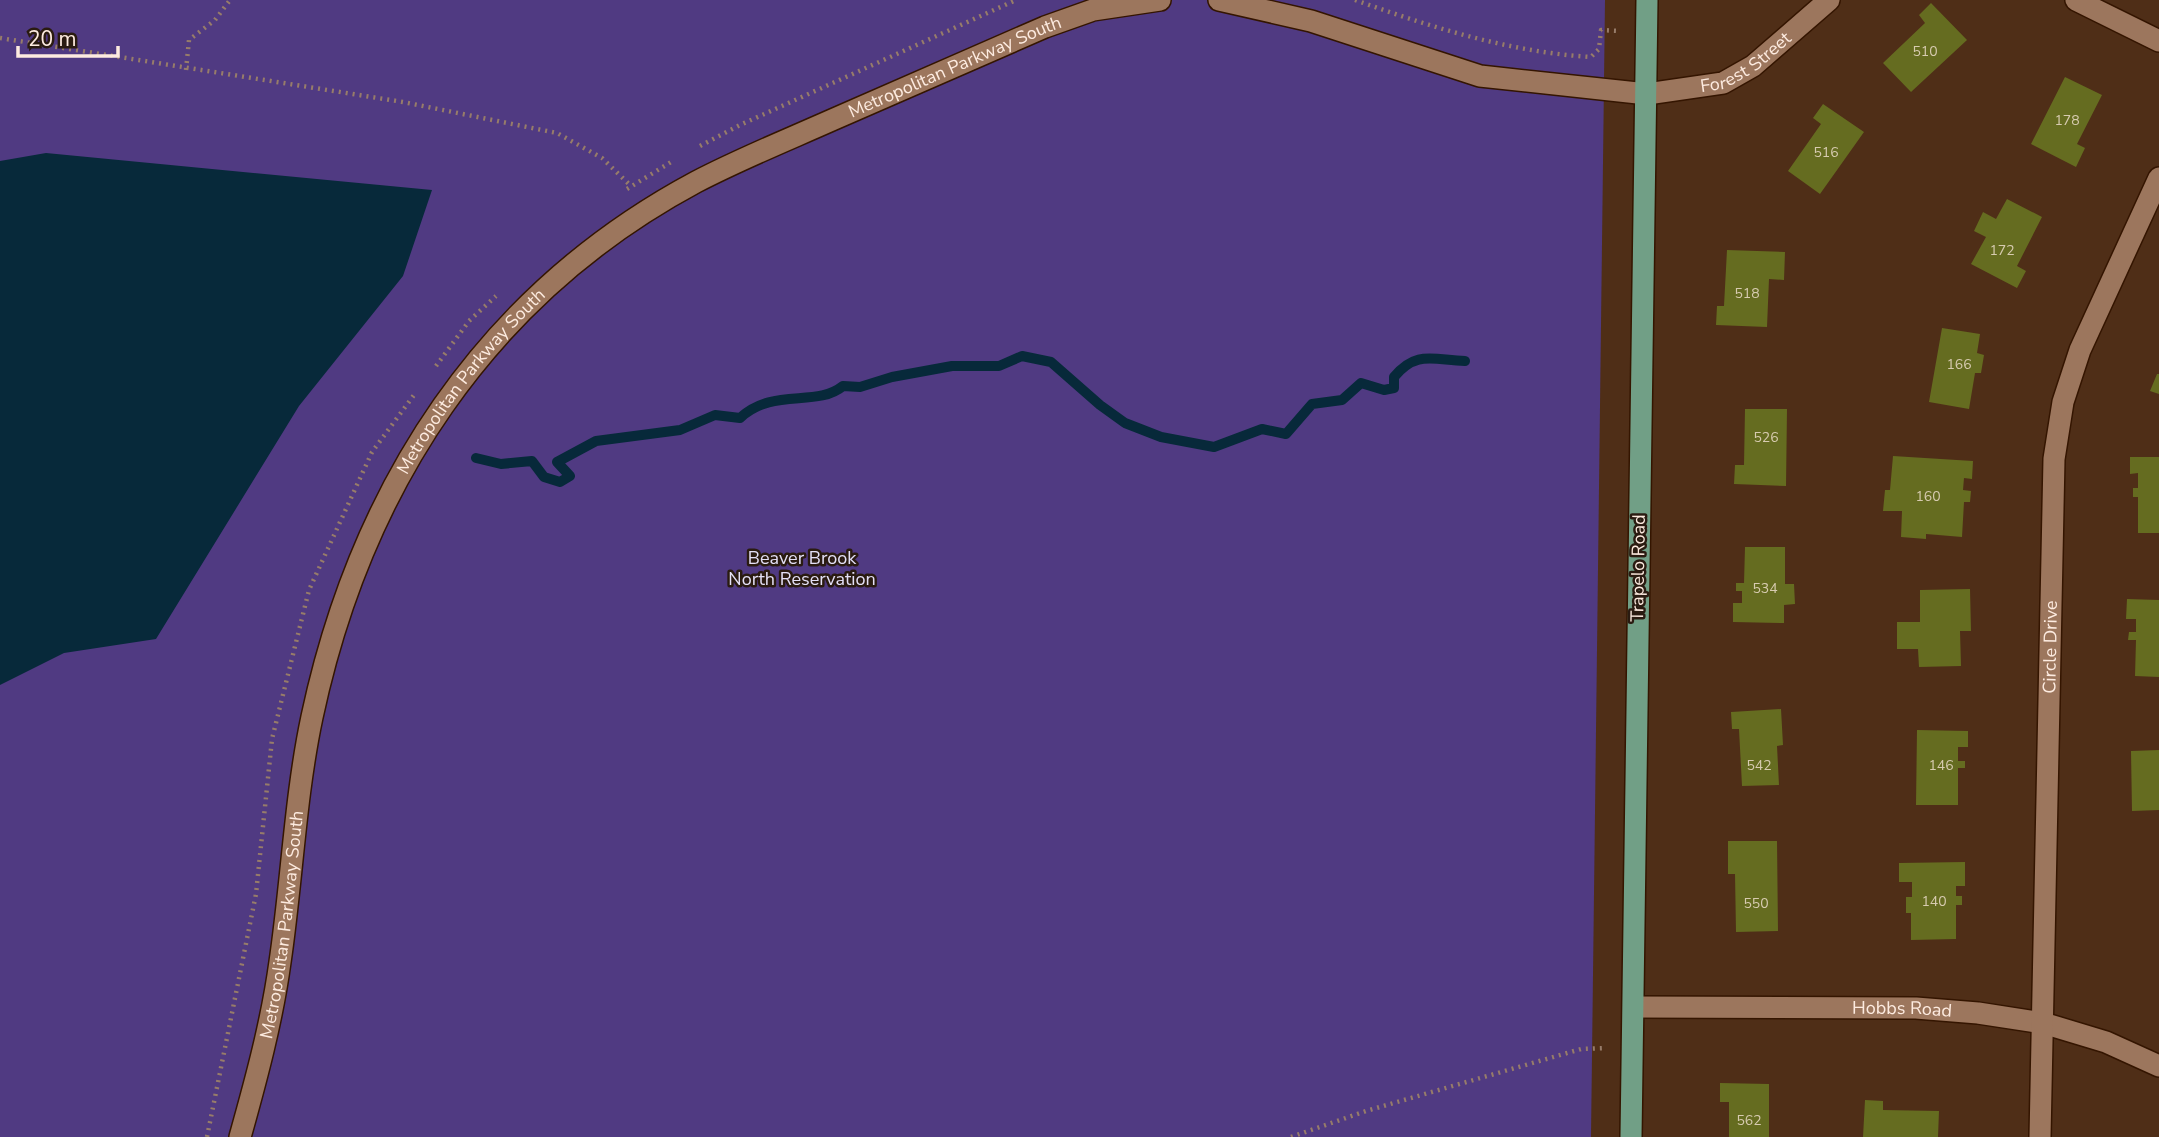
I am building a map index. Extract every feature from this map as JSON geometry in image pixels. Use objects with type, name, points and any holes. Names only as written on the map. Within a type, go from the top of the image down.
[{"type":"main road","name":"Trapelo Road","points":[[1631,1137],[1647,0]]},
{"type":"street","name":"Metropolitan Parkway South","points":[[240,1137],[269,1024],[280,966],[311,722],[342,601],[382,504],[416,444],[451,393],[536,299],[586,254],[695,183],[1045,27],[1093,10],[1160,0]]},
{"type":"street","points":[[1219,0],[1311,21],[1480,76],[1647,94]]},
{"type":"street","name":"Forest Street","points":[[1647,94],[1723,83],[1753,66],[1829,0]]},
{"type":"street","points":[[2076,0],[2159,41]]},
{"type":"street","name":"Circle Drive","points":[[2040,1137],[2054,459],[2063,402],[2080,350],[2159,178]]},
{"type":"street","name":"Hobbs Road","points":[[1634,1007],[1916,1008],[1978,1013],[2043,1023],[2106,1042],[2159,1066]]},
{"type":"path","points":[[186,70],[189,40],[215,20],[230,0]]},
{"type":"path","points":[[695,149],[740,125],[1016,0]]},
{"type":"path","points":[[1354,0],[1434,28],[1500,45],[1591,57],[1599,48],[1601,30],[1648,31]]},
{"type":"path","points":[[0,38],[186,70],[403,102],[556,133],[602,158],[631,186]]},
{"type":"path","points":[[620,194],[683,155]]},
{"type":"path","points":[[429,376],[469,321],[498,294]]},
{"type":"path","points":[[207,1137],[256,894],[272,738],[309,590],[372,452],[421,387]]},
{"type":"path","points":[[1291,1137],[1366,1111],[1581,1049],[1632,1047]]},
{"type":"green space","name":"Beaver Brook North Reservation","points":[[0,0],[1605,0],[1591,1137],[0,1137]]},
{"type":"water","points":[[46,153],[432,190],[403,276],[299,406],[156,639],[64,653],[0,685],[0,161]]},
{"type":"building","points":[[1931,3],[1967,40],[1911,92],[1883,63],[1925,23],[1919,15]]},
{"type":"building","points":[[2065,77],[2102,95],[2077,144],[2085,148],[2076,167],[2031,144]]},
{"type":"building","points":[[1823,104],[1864,132],[1820,194],[1788,171],[1821,124],[1813,118]]},
{"type":"building","points":[[2007,199],[2042,217],[2017,266],[2026,271],[2017,288],[1971,264],[1986,237],[1974,231],[1983,212],[1996,219]]},
{"type":"building","points":[[1727,250],[1785,252],[1784,280],[1769,279],[1767,327],[1716,325],[1717,306],[1724,306]]},
{"type":"building","points":[[1942,328],[1980,334],[1977,353],[1984,355],[1981,373],[1975,373],[1969,409],[1929,402]]},
{"type":"building","points":[[2159,374],[2159,394],[2150,391]]},
{"type":"building","points":[[1745,409],[1787,409],[1786,486],[1734,484],[1735,465],[1744,465]]},
{"type":"building","points":[[1893,456],[1973,461],[1972,479],[1964,478],[1963,490],[1971,491],[1970,502],[1964,502],[1962,537],[1926,534],[1926,539],[1901,537],[1902,511],[1883,511],[1885,490],[1890,490]]},
{"type":"building","points":[[2130,457],[2159,457],[2159,533],[2138,533],[2138,497],[2133,497],[2133,488],[2138,488],[2138,473],[2130,474]]},
{"type":"building","points":[[1745,547],[1785,547],[1785,584],[1794,584],[1795,604],[1784,605],[1784,623],[1733,622],[1733,603],[1742,603],[1742,591],[1736,591],[1736,583],[1744,583]]},
{"type":"building","points":[[1970,589],[1971,631],[1960,631],[1961,666],[1919,667],[1918,649],[1897,649],[1897,622],[1920,622],[1920,590]]},
{"type":"building","points":[[2127,599],[2159,600],[2159,677],[2135,676],[2136,640],[2128,640],[2129,632],[2136,632],[2136,619],[2126,619]]},
{"type":"building","points":[[1781,709],[1783,745],[1777,746],[1779,785],[1742,786],[1739,729],[1732,729],[1731,712]]},
{"type":"building","points":[[1917,730],[1968,731],[1968,747],[1958,747],[1958,761],[1965,761],[1965,768],[1958,768],[1958,805],[1916,805]]},
{"type":"building","points":[[2159,750],[2159,810],[2132,811],[2131,751]]},
{"type":"building","points":[[1728,841],[1777,841],[1778,931],[1736,932],[1735,874],[1728,874]]},
{"type":"building","points":[[1965,862],[1965,886],[1956,886],[1956,896],[1962,896],[1962,905],[1956,905],[1956,939],[1911,940],[1911,913],[1906,913],[1906,897],[1912,897],[1912,882],[1899,882],[1899,863]]},
{"type":"building","points":[[1720,1083],[1769,1084],[1769,1137],[1729,1137],[1729,1102],[1720,1102]]},
{"type":"building","points":[[1865,1100],[1883,1101],[1883,1110],[1939,1111],[1938,1137],[1863,1137]]},
{"type":"waterway","points":[[476,458],[501,464],[532,461],[544,477],[560,482],[570,476],[557,462],[596,441],[680,430],[715,415],[740,418],[766,403],[820,396],[843,386],[860,387],[892,377],[952,366],[999,366],[1022,356],[1051,362],[1125,423],[1161,437],[1214,447],[1262,429],[1286,434],[1312,404],[1342,400],[1361,383],[1384,390],[1394,388],[1394,377],[1410,363],[1418,360],[1426,358],[1465,361]]}]
